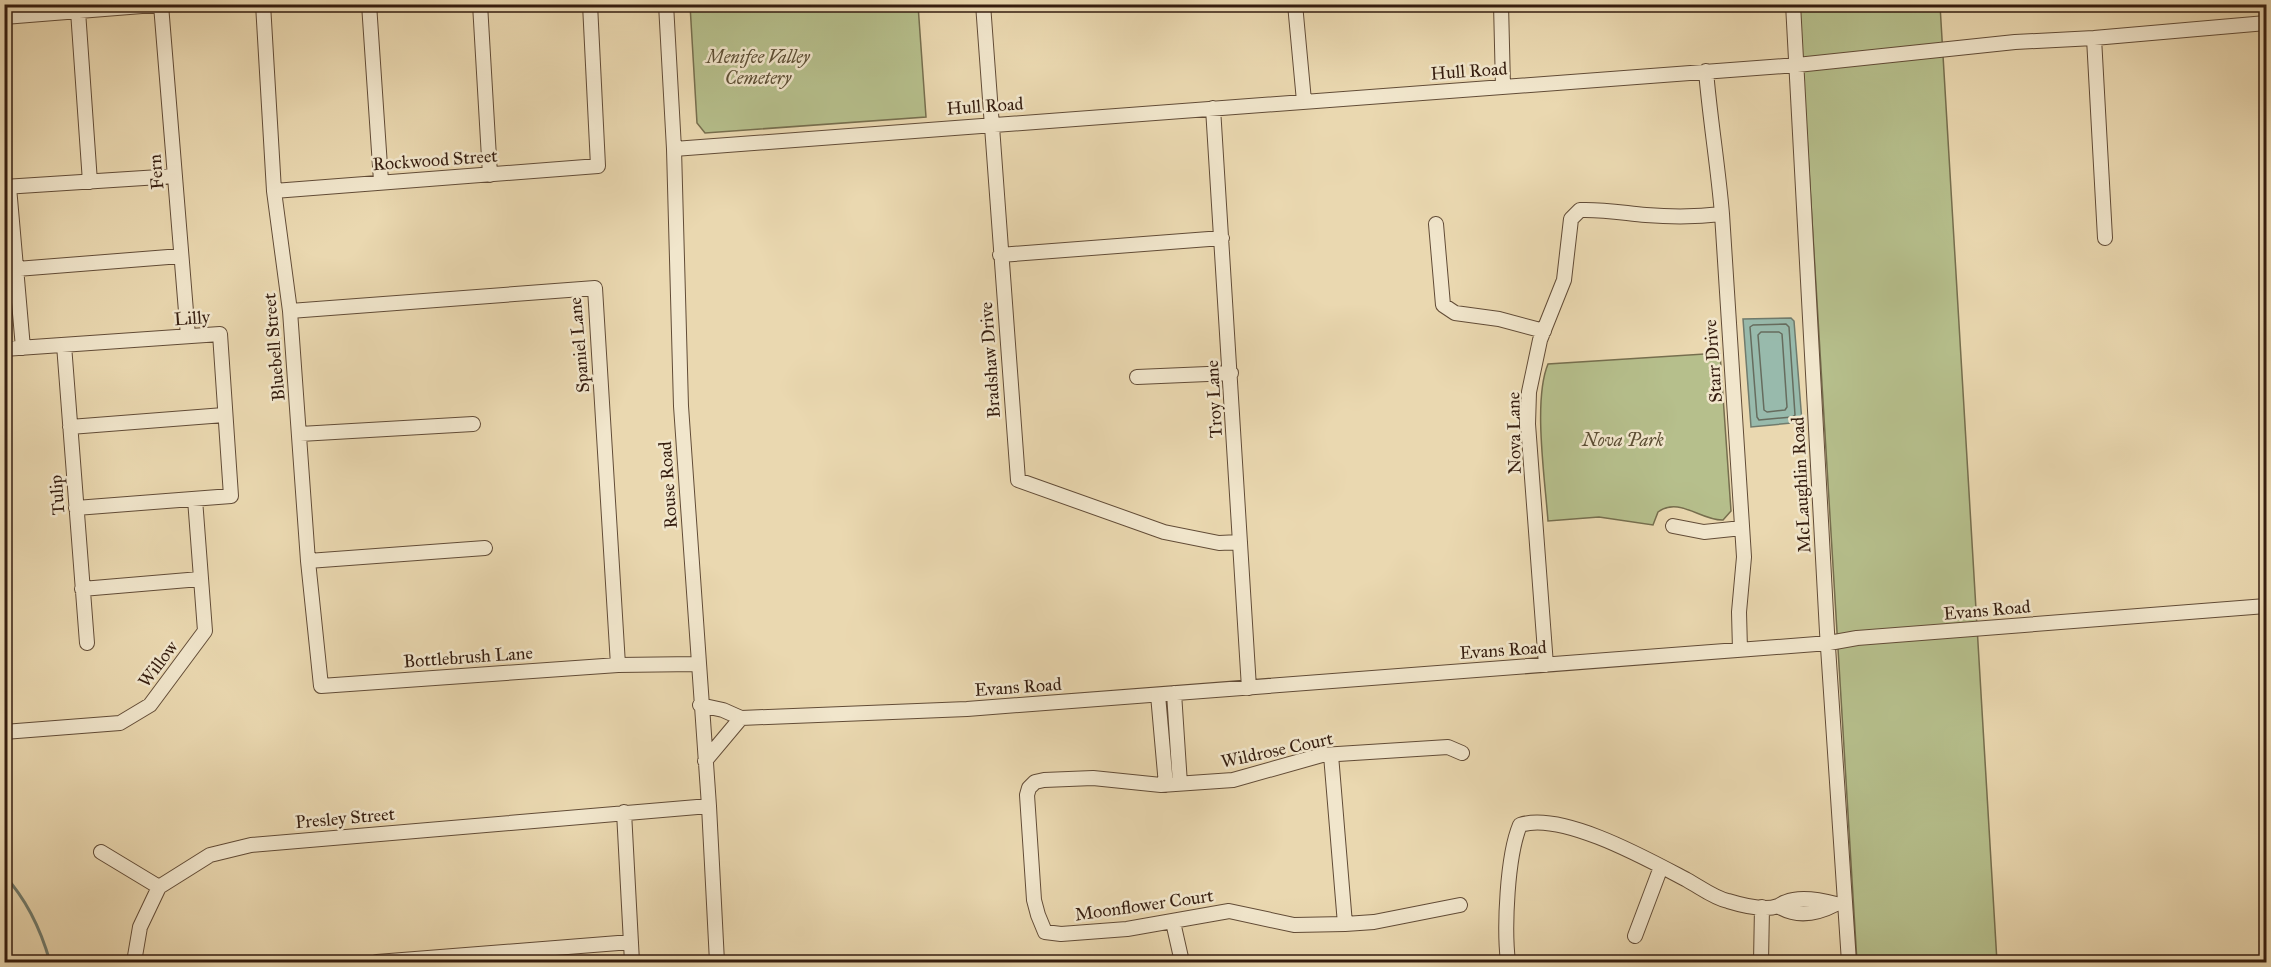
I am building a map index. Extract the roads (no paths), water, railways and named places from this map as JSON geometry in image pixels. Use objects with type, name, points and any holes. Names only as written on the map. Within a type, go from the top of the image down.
[{"type":"street","points":[[4,17],[46,9],[78,11],[167,4]]},
{"type":"street","name":"Bluebell Street","points":[[263,4],[274,191],[290,310],[308,561],[321,686]]},
{"type":"street","points":[[369,4],[381,181]]},
{"type":"street","points":[[480,4],[490,175]]},
{"type":"street","name":"Rockwood Street","points":[[274,191],[598,166],[590,4]]},
{"type":"street","name":"Rouse Road","points":[[666,4],[674,148],[681,406],[717,963]]},
{"type":"street","name":"Bradshaw Drive","points":[[983,4],[1018,480],[1164,532],[1219,543],[1240,542]]},
{"type":"street","points":[[1295,4],[1304,101]]},
{"type":"street","points":[[1501,4],[1503,87]]},
{"type":"street","name":"McLaughlin Road","points":[[1793,4],[1829,643],[1840,904],[1849,963]]},
{"type":"street","name":"Fern","points":[[161,5],[188,336]]},
{"type":"street","points":[[78,11],[90,182]]},
{"type":"street","name":"Hull Road","points":[[674,148],[1797,65],[2015,42],[2094,38],[2266,23]]},
{"type":"street","points":[[2094,38],[2105,238]]},
{"type":"street","name":"Starr Drive","points":[[1706,70],[1722,214],[1744,557],[1739,612],[1740,650]]},
{"type":"street","name":"Troy Lane","points":[[1213,108],[1249,688]]},
{"type":"street","points":[[23,348],[10,270],[7,187],[175,176]]},
{"type":"street","name":"Nova Lane","points":[[1546,665],[1528,424],[1528,392],[1544,331],[1564,280],[1571,219],[1580,210],[1594,209],[1647,215],[1701,217],[1722,214]]},
{"type":"street","points":[[1436,224],[1443,305],[1455,313],[1499,319],[1544,331]]},
{"type":"street","points":[[1000,255],[1222,238]]},
{"type":"street","points":[[10,270],[181,256]]},
{"type":"street","name":"Spaniel Lane","points":[[290,310],[595,288],[618,665]]},
{"type":"street","name":"Lilly","points":[[4,349],[220,334],[231,496],[195,499]]},
{"type":"street","name":"Tulip","points":[[64,345],[87,643]]},
{"type":"street","points":[[1137,377],[1231,372]]},
{"type":"street","points":[[70,427],[224,415]]},
{"type":"street","points":[[300,434],[473,424]]},
{"type":"street","points":[[76,508],[195,499]]},
{"type":"street","name":"Willow","points":[[4,732],[120,723],[150,705],[205,631],[195,499]]},
{"type":"street","points":[[1673,526],[1704,532],[1742,528]]},
{"type":"street","points":[[308,561],[485,548]]},
{"type":"street","points":[[82,589],[200,579]]},
{"type":"street","name":"Evans Road","points":[[700,705],[723,710],[741,718],[967,709],[1829,643],[1869,637],[2266,606]]},
{"type":"street","name":"Bottlebrush Lane","points":[[321,686],[618,665],[697,664]]},
{"type":"street","points":[[1173,784],[1174,693]]},
{"type":"street","points":[[1158,695],[1173,784]]},
{"type":"street","points":[[705,761],[741,718]]},
{"type":"street","name":"Wildrose Court","points":[[1045,932],[1034,900],[1027,795],[1029,788],[1035,782],[1074,778],[1173,784],[1233,780],[1300,760],[1331,755],[1448,747],[1462,753]]},
{"type":"street","points":[[1331,755],[1345,924]]},
{"type":"street","name":"Presley Street","points":[[159,887],[210,855],[251,844],[708,806]]},
{"type":"street","points":[[624,812],[632,963]]},
{"type":"street","points":[[1508,963],[1505,943],[1512,853],[1520,825],[1538,821],[1581,830],[1661,867],[1726,901],[1762,907],[1778,906],[1790,914],[1820,912],[1840,904]]},
{"type":"street","points":[[102,852],[159,887],[140,927],[134,963]]},
{"type":"street","points":[[1635,936],[1661,867]]},
{"type":"street","name":"Moonflower Court","points":[[1045,932],[1061,934],[1127,929],[1230,911],[1294,925],[1345,924],[1374,922],[1460,906]]},
{"type":"street","points":[[1761,963],[1762,907]]},
{"type":"street","points":[[1173,922],[1182,963]]},
{"type":"street","points":[[377,963],[631,942]]},
{"type":"water","points":[[1791,318],[1794,321],[1802,422],[1751,427],[1743,319]]},
{"type":"waterway","points":[[4,875],[20,895],[32,916],[50,962]]},
{"type":"park label","name":"Menifee Valley Cemetery","points":[[758,67]]},
{"type":"park label","name":"Nova Park","points":[[1623,440]]}]
